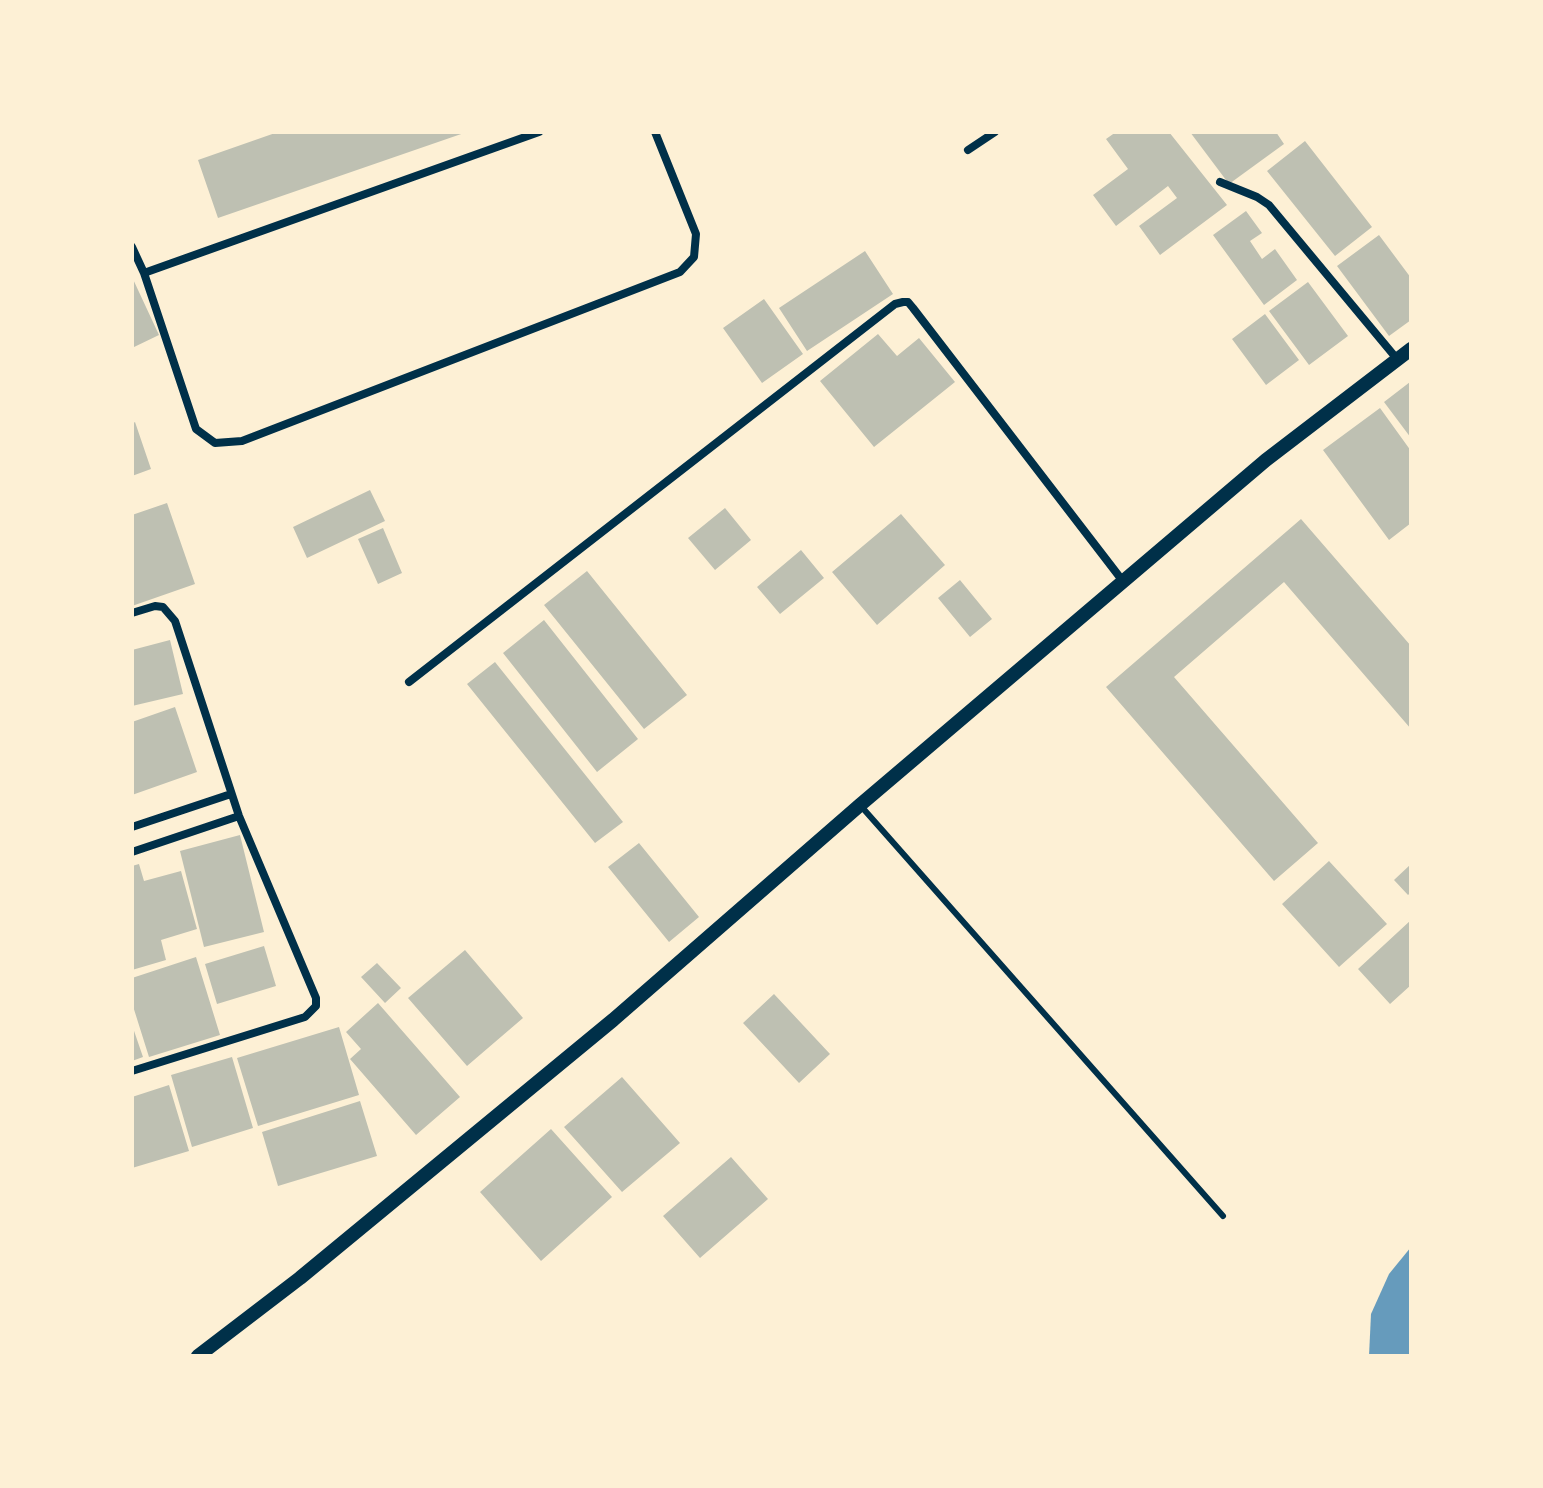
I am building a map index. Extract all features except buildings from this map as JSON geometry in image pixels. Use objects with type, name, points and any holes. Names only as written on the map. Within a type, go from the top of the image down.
[{"type":"street","points":[[144,273],[539,132]]},
{"type":"street","points":[[132,247],[144,273],[196,429],[215,443],[242,441],[680,272],[694,257],[696,234],[655,132]]},
{"type":"street","points":[[968,150],[995,132]]},
{"type":"street","points":[[1220,182],[1269,205],[1397,359]]},
{"type":"street","points":[[409,682],[895,304],[903,302],[908,302],[913,308],[1122,580]]},
{"type":"street","points":[[198,1356],[300,1278],[601,1030],[1122,580],[1266,460],[1411,349]]},
{"type":"street","points":[[132,613],[155,606],[170,612],[175,621],[239,816],[316,998],[316,1006],[305,1017],[132,1071]]},
{"type":"street","points":[[132,827],[231,794]]},
{"type":"street","points":[[132,852],[239,816]]},
{"type":"lane","points":[[860,805],[1223,1216]]},
{"type":"water","points":[[1411,1247],[1411,1356],[1369,1356],[1371,1314],[1389,1274]]}]
